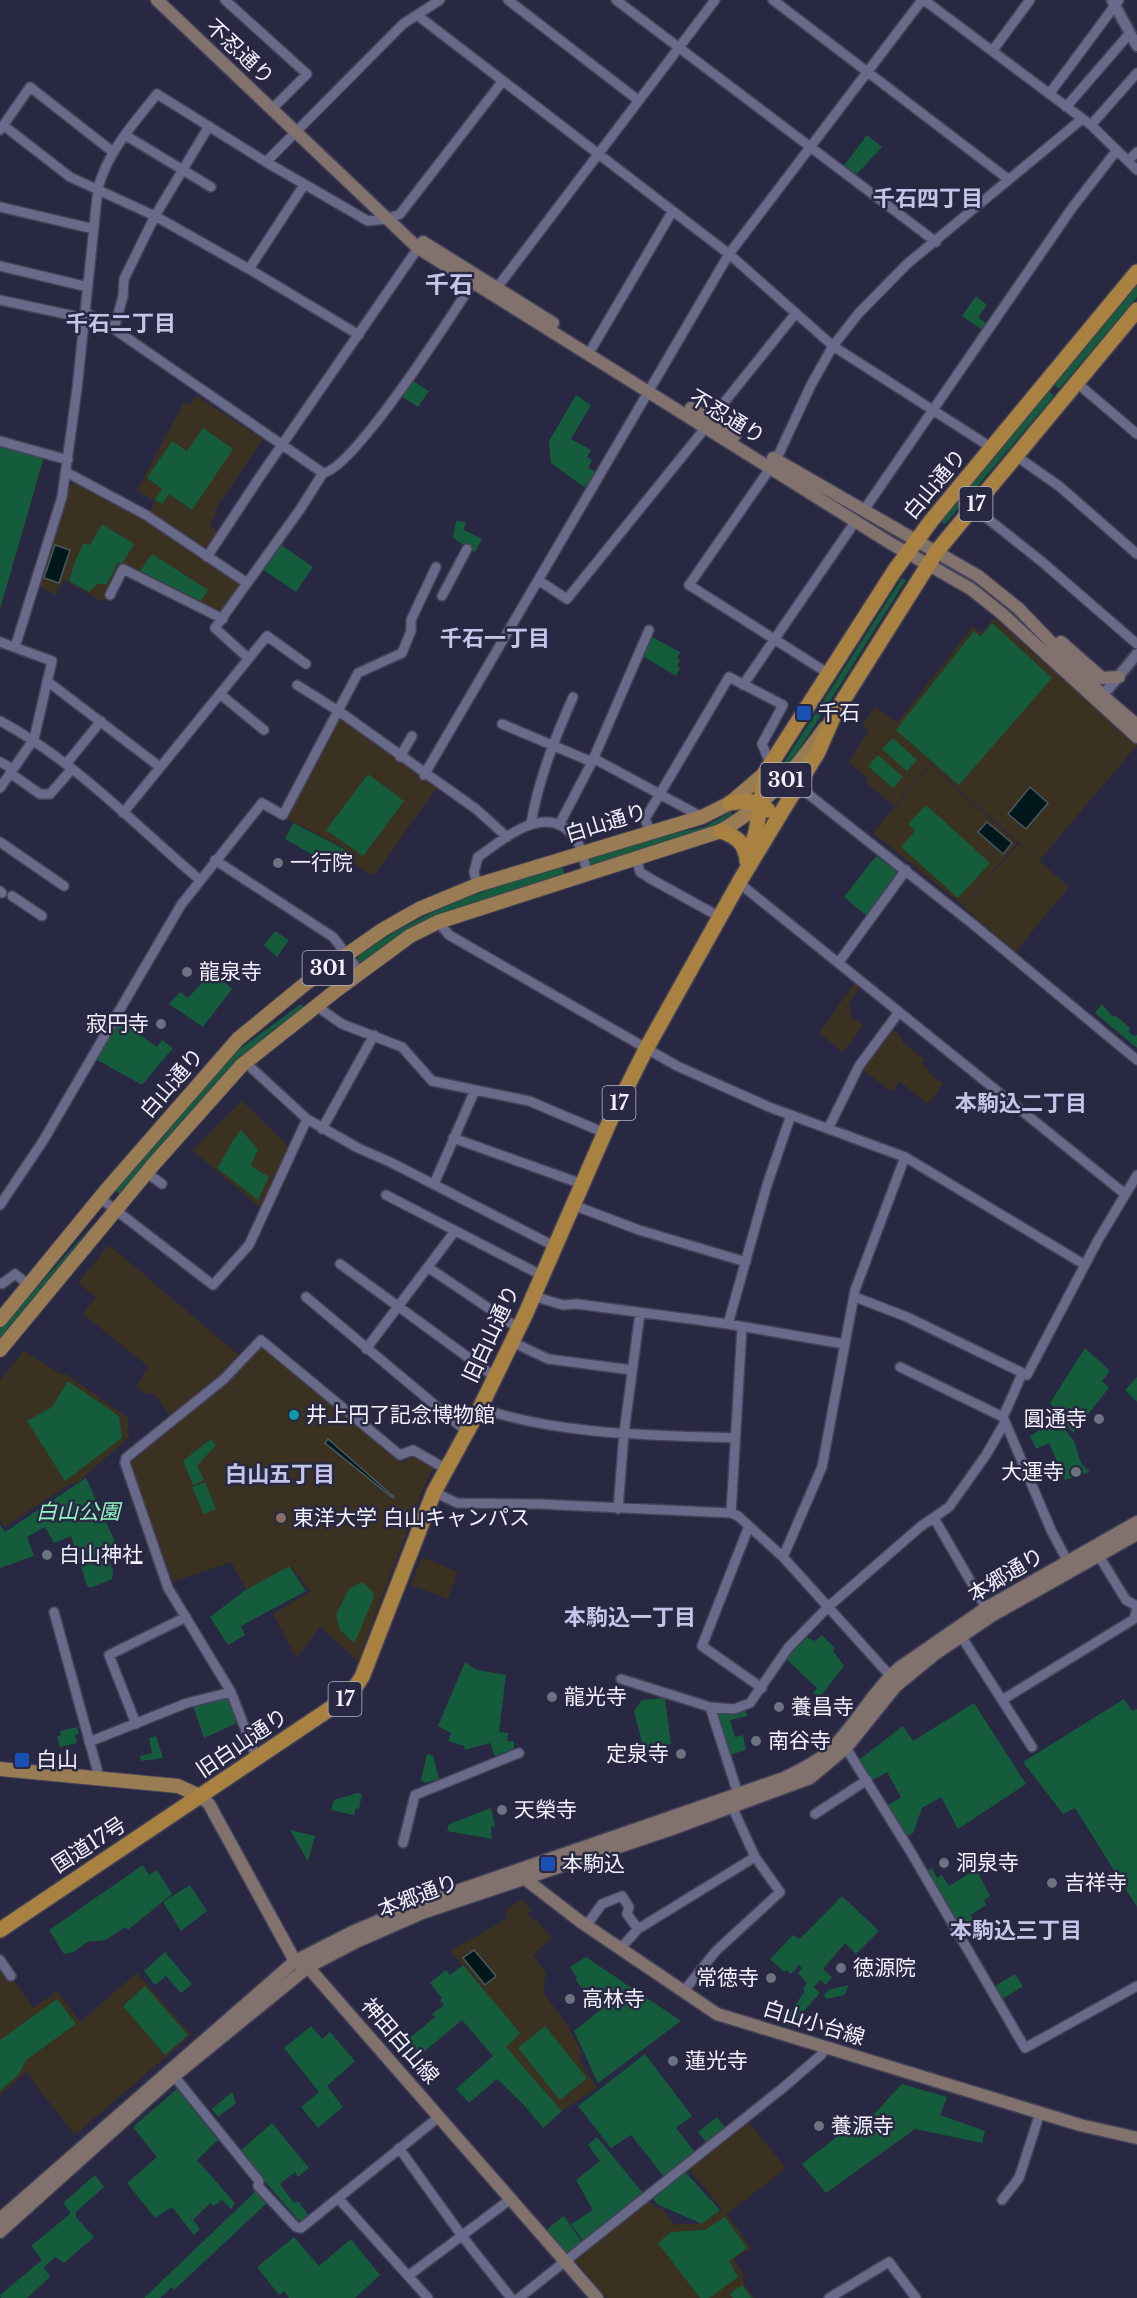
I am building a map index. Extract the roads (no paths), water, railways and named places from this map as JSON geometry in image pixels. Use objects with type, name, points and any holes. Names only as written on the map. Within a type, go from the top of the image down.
[{"type":"highway","name":"白山通り","points":[[768,769],[916,539],[1137,272]]},
{"type":"highway","name":"白山通り","points":[[835,713],[928,564],[1136,313]]},
{"type":"highway","name":"17","points":[[740,881],[798,786],[835,713]]},
{"type":"highway","name":"17","points":[[740,881],[768,769]]},
{"type":"highway","points":[[730,803],[750,801],[761,804],[772,819],[773,830]]},
{"type":"highway","points":[[721,831],[734,836],[744,844],[747,859]]},
{"type":"highway","name":"旧白山通り","points":[[200,1796],[350,1696],[366,1666],[434,1492],[495,1377],[605,1133],[646,1049],[740,881]]},
{"type":"highway","name":"国道17号","points":[[0,1930],[200,1796]]},
{"type":"main road","name":"不忍通り","points":[[157,0],[296,131],[307,135],[417,248],[472,284],[494,291],[592,348],[650,388]]},
{"type":"main road","name":"不忍通り","points":[[390,218],[494,291],[773,464],[855,522],[964,585],[1000,612],[1101,699],[1137,725]]},
{"type":"main road","name":"不忍通り","points":[[773,464],[864,510],[978,576],[1018,608],[1137,737]]},
{"type":"main road","points":[[1018,608],[1038,621],[1102,678],[1106,680],[1119,677]]},
{"type":"main road","name":"白山通り","points":[[0,1350],[147,1173],[245,1062],[315,1005],[410,936],[438,922],[588,876],[721,831],[761,804],[793,772],[835,713]]},
{"type":"main road","name":"白山通り","points":[[0,1320],[100,1198],[238,1039],[259,1020],[348,954],[419,909],[477,885],[702,817],[730,803],[768,769]]},
{"type":"main road","points":[[238,1039],[268,1023],[300,999],[307,999],[315,1005]]},
{"type":"main road","points":[[85,1217],[100,1230]]},
{"type":"main road","name":"本郷通り","points":[[0,2218],[171,2073],[308,1967],[356,1942],[422,1913],[520,1875],[733,1800],[810,1778],[846,1748],[893,1677],[915,1669],[961,1636],[1137,1522]]},
{"type":"main road","name":"本郷通り","points":[[733,1800],[784,1778],[824,1756],[893,1677],[986,1608],[1070,1566],[1099,1556],[1137,1534]]},
{"type":"main road","name":"旧白山通り","points":[[0,1769],[178,1786],[200,1796]]},
{"type":"main road","points":[[200,1796],[212,1810],[295,1961]]},
{"type":"main road","name":"本郷通り","points":[[0,2232],[295,1961],[387,1917],[520,1875]]},
{"type":"main road","name":"白山小台線","points":[[520,1875],[586,1926],[717,2014],[1040,2113],[1137,2138]]},
{"type":"main road","name":"神田白山線","points":[[295,1961],[308,1967],[597,2298]]},
{"type":"street","points":[[225,0],[307,74],[272,109]]},
{"type":"street","points":[[266,162],[403,24],[440,0]]},
{"type":"street","points":[[508,0],[638,100]]},
{"type":"street","points":[[616,0],[936,242]]},
{"type":"street","points":[[494,291],[715,0]]},
{"type":"street","points":[[773,0],[1008,179]]},
{"type":"street","points":[[424,775],[729,254],[808,146],[923,0],[1091,125],[1137,170]]},
{"type":"street","points":[[993,50],[1027,1]]},
{"type":"street","points":[[1050,93],[1115,2],[1137,46]]},
{"type":"street","points":[[417,15],[729,254],[833,346],[992,448]]},
{"type":"street","points":[[1066,107],[1130,33]]},
{"type":"street","points":[[1091,125],[1137,73]]},
{"type":"street","points":[[15,647],[62,497],[98,188],[103,169],[112,152],[157,93],[266,162],[366,221],[390,218],[400,214],[502,82]]},
{"type":"street","points":[[112,152],[30,87],[1,128],[70,177],[155,216],[200,243],[209,244],[358,335]]},
{"type":"street","points":[[829,674],[689,585],[773,464],[810,385],[833,346],[872,297],[907,264],[1082,118]]},
{"type":"street","points":[[114,329],[123,296],[124,279],[155,216],[209,126]]},
{"type":"street","points":[[125,135],[211,187]]},
{"type":"street","points":[[864,510],[1072,208],[1117,150]]},
{"type":"street","points":[[1128,161],[1137,152]]},
{"type":"street","points":[[249,269],[304,184]]},
{"type":"street","points":[[0,207],[94,229]]},
{"type":"street","points":[[592,348],[672,212]]},
{"type":"street","points":[[207,556],[417,248]]},
{"type":"street","points":[[0,266],[88,287]]},
{"type":"street","points":[[0,300],[85,315],[114,329],[281,446],[323,472],[331,472],[365,437],[472,284]]},
{"type":"street","points":[[538,580],[567,599],[796,313]]},
{"type":"street","points":[[1077,383],[1137,434]]},
{"type":"street","points":[[0,441],[68,460]]},
{"type":"street","points":[[1016,456],[1059,486],[1137,554]]},
{"type":"street","points":[[66,472],[146,516],[247,583]]},
{"type":"street","points":[[248,658],[215,628],[301,508],[323,472]]},
{"type":"street","points":[[973,507],[1041,561],[1137,644]]},
{"type":"street","points":[[743,685],[855,522]]},
{"type":"street","points":[[442,596],[467,549]]},
{"type":"street","points":[[0,1205],[43,1141],[158,941],[200,880],[262,803],[283,815],[340,712],[358,673],[402,653],[411,631],[411,620],[436,567]]},
{"type":"street","points":[[110,596],[123,569],[223,618]]},
{"type":"street","points":[[559,825],[592,760],[649,630]]},
{"type":"street","points":[[123,813],[267,636],[306,664]]},
{"type":"street","points":[[0,642],[52,661],[34,739],[0,788]]},
{"type":"street","points":[[1101,699],[1137,654]]},
{"type":"street","points":[[650,831],[645,819],[729,677],[783,705],[762,744],[768,769]]},
{"type":"street","points":[[46,681],[160,767]]},
{"type":"street","points":[[297,685],[340,712],[424,775],[476,809],[507,837]]},
{"type":"street","points":[[220,694],[264,730]]},
{"type":"street","points":[[531,823],[537,790],[552,745],[573,697]]},
{"type":"street","points":[[0,721],[34,739],[69,766],[200,880]]},
{"type":"street","points":[[0,762],[40,794],[50,794],[101,721]]},
{"type":"street","points":[[502,724],[592,760],[702,817]]},
{"type":"street","points":[[400,757],[412,736]]},
{"type":"street","points":[[798,786],[906,870],[1137,1060]]},
{"type":"street","points":[[477,885],[475,860],[531,823],[548,822],[559,825],[577,840],[588,876]]},
{"type":"street","points":[[0,842],[64,886]]},
{"type":"street","points":[[215,860],[333,937],[360,972]]},
{"type":"street","points":[[637,860],[640,872],[720,917]]},
{"type":"street","points":[[839,962],[906,870]]},
{"type":"street","points":[[740,881],[1125,1194]]},
{"type":"street","points":[[12,896],[42,916]]},
{"type":"street","points":[[438,922],[449,935],[677,1066],[791,1115],[905,1157],[1085,1265]]},
{"type":"street","points":[[315,1005],[342,1024],[402,1047],[432,1081],[528,1101],[605,1133]]},
{"type":"street","points":[[828,1129],[859,1066],[899,1012]]},
{"type":"street","points":[[322,1129],[374,1035]]},
{"type":"street","points":[[245,1062],[307,1119],[322,1129],[554,1246]]},
{"type":"street","points":[[434,1184],[475,1090]]},
{"type":"street","points":[[728,1324],[767,1185],[791,1115]]},
{"type":"street","points":[[100,1198],[213,1285],[249,1245],[307,1119]]},
{"type":"street","points":[[453,1138],[582,1184]]},
{"type":"street","points":[[783,1557],[822,1467],[844,1344],[855,1297],[873,1237],[905,1157]]},
{"type":"street","points":[[147,1173],[162,1184]]},
{"type":"street","points":[[855,1297],[907,1317],[1027,1375],[1085,1265],[1137,1175]]},
{"type":"street","points":[[386,1195],[541,1275]]},
{"type":"street","points":[[573,1205],[639,1230],[746,1262]]},
{"type":"street","points":[[366,1349],[455,1231]]},
{"type":"street","points":[[340,1264],[495,1377]]},
{"type":"street","points":[[429,1268],[548,1359],[632,1370]]},
{"type":"street","points":[[0,1283],[2,1284],[15,1274],[29,1285]]},
{"type":"street","points":[[533,1296],[563,1305],[577,1304],[728,1324],[844,1344]]},
{"type":"street","points":[[306,1297],[466,1431]]},
{"type":"street","points":[[618,1509],[624,1433],[640,1313]]},
{"type":"street","points":[[730,1513],[742,1327]]},
{"type":"street","points":[[256,1757],[231,1692],[168,1588],[124,1464],[126,1458],[224,1379],[261,1340],[400,1455],[413,1450],[446,1469]]},
{"type":"street","points":[[900,1367],[1004,1419],[1070,1566]]},
{"type":"street","points":[[621,1679],[710,1707],[734,1709],[750,1703],[788,1648],[828,1607],[873,1566],[949,1507],[967,1484],[1004,1419],[1022,1374]]},
{"type":"street","points":[[480,1408],[512,1418],[624,1433],[734,1438]]},
{"type":"street","points":[[434,1492],[457,1503],[538,1504],[730,1513],[738,1516],[783,1557],[893,1677]]},
{"type":"street","points":[[934,1518],[986,1608]]},
{"type":"street","points":[[749,1526],[702,1646],[762,1688]]},
{"type":"street","points":[[1002,1700],[1134,1619],[1137,1608],[1126,1600],[1099,1556]]},
{"type":"street","points":[[54,1612],[100,1780]]},
{"type":"street","points":[[136,1725],[109,1654],[186,1617]]},
{"type":"street","points":[[961,1636],[1032,1747]]},
{"type":"street","points":[[89,1742],[187,1703],[231,1692]]},
{"type":"street","points":[[683,1992],[716,1951],[780,1892],[755,1857],[733,1800],[710,1707]]},
{"type":"street","points":[[846,1748],[1024,2048],[1137,1986]]},
{"type":"street","points":[[403,1843],[416,1795],[519,1753]]},
{"type":"street","points":[[815,1814],[867,1780]]},
{"type":"street","points":[[620,1948],[638,1929],[755,1857]]},
{"type":"street","points":[[586,1926],[602,1904],[622,1896],[629,1907],[627,1914],[638,1929]]},
{"type":"street","points":[[0,1960],[11,1976]]},
{"type":"street","points":[[519,2298],[784,2087],[821,2055],[826,2047]]},
{"type":"street","points":[[171,2073],[259,2181],[258,2186],[296,2227],[301,2228],[440,2116]]},
{"type":"street","points":[[1002,2200],[1019,2178],[1040,2113]]},
{"type":"street","points":[[399,2148],[462,2236],[511,2298]]},
{"type":"street","points":[[338,2198],[428,2298]]},
{"type":"street","points":[[408,2276],[512,2198]]},
{"type":"street","points":[[829,2298],[889,2262],[915,2298]]},
{"type":"water","points":[[55,545],[70,550],[59,583],[44,578]]},
{"type":"water","points":[[1030,787],[1048,803],[1026,829],[1008,814]]},
{"type":"water","points":[[987,822],[1012,843],[1003,854],[978,832]]},
{"type":"water","points":[[328,1439],[394,1497],[325,1443]]},
{"type":"water","points":[[474,1950],[496,1976],[485,1985],[463,1958]]},
{"type":"place","name":"千石","points":[[804,713]]},
{"type":"place","name":"一行院","points":[[278,863]]},
{"type":"place","name":"龍泉寺","points":[[187,972]]},
{"type":"place","name":"寂円寺","points":[[161,1024]]},
{"type":"place","name":"井上円了記念博物館","points":[[294,1415]]},
{"type":"place","name":"圓通寺","points":[[1099,1419]]},
{"type":"place","name":"大運寺","points":[[1076,1472]]},
{"type":"place","name":"東洋大学 白山キャンパス","points":[[281,1518]]},
{"type":"place","name":"白山神社","points":[[47,1555]]},
{"type":"place","name":"龍光寺","points":[[552,1697]]},
{"type":"place","name":"養昌寺","points":[[779,1707]]},
{"type":"place","name":"南谷寺","points":[[756,1741]]},
{"type":"place","name":"定泉寺","points":[[681,1754]]},
{"type":"place","name":"白山","points":[[22,1760]]},
{"type":"place","name":"天榮寺","points":[[502,1810]]},
{"type":"place","name":"洞泉寺","points":[[944,1863]]},
{"type":"place","name":"本駒込","points":[[548,1864]]},
{"type":"place","name":"吉祥寺","points":[[1052,1883]]},
{"type":"place","name":"徳源院","points":[[841,1968]]},
{"type":"place","name":"常徳寺","points":[[771,1978]]},
{"type":"place","name":"高林寺","points":[[570,1999]]},
{"type":"place","name":"蓮光寺","points":[[673,2061]]},
{"type":"place","name":"養源寺","points":[[819,2126]]},
{"type":"district","name":"千石四丁目","points":[[928,198]]},
{"type":"district","name":"千石","points":[[449,284]]},
{"type":"district","name":"千石二丁目","points":[[121,323]]},
{"type":"district","name":"千石一丁目","points":[[495,638]]},
{"type":"district","name":"本駒込二丁目","points":[[1021,1103]]},
{"type":"district","name":"白山五丁目","points":[[280,1474]]},
{"type":"district","name":"本駒込一丁目","points":[[630,1617]]},
{"type":"district","name":"本駒込三丁目","points":[[1016,1930]]},
{"type":"park label","name":"白山公園","points":[[78,1512]]}]
